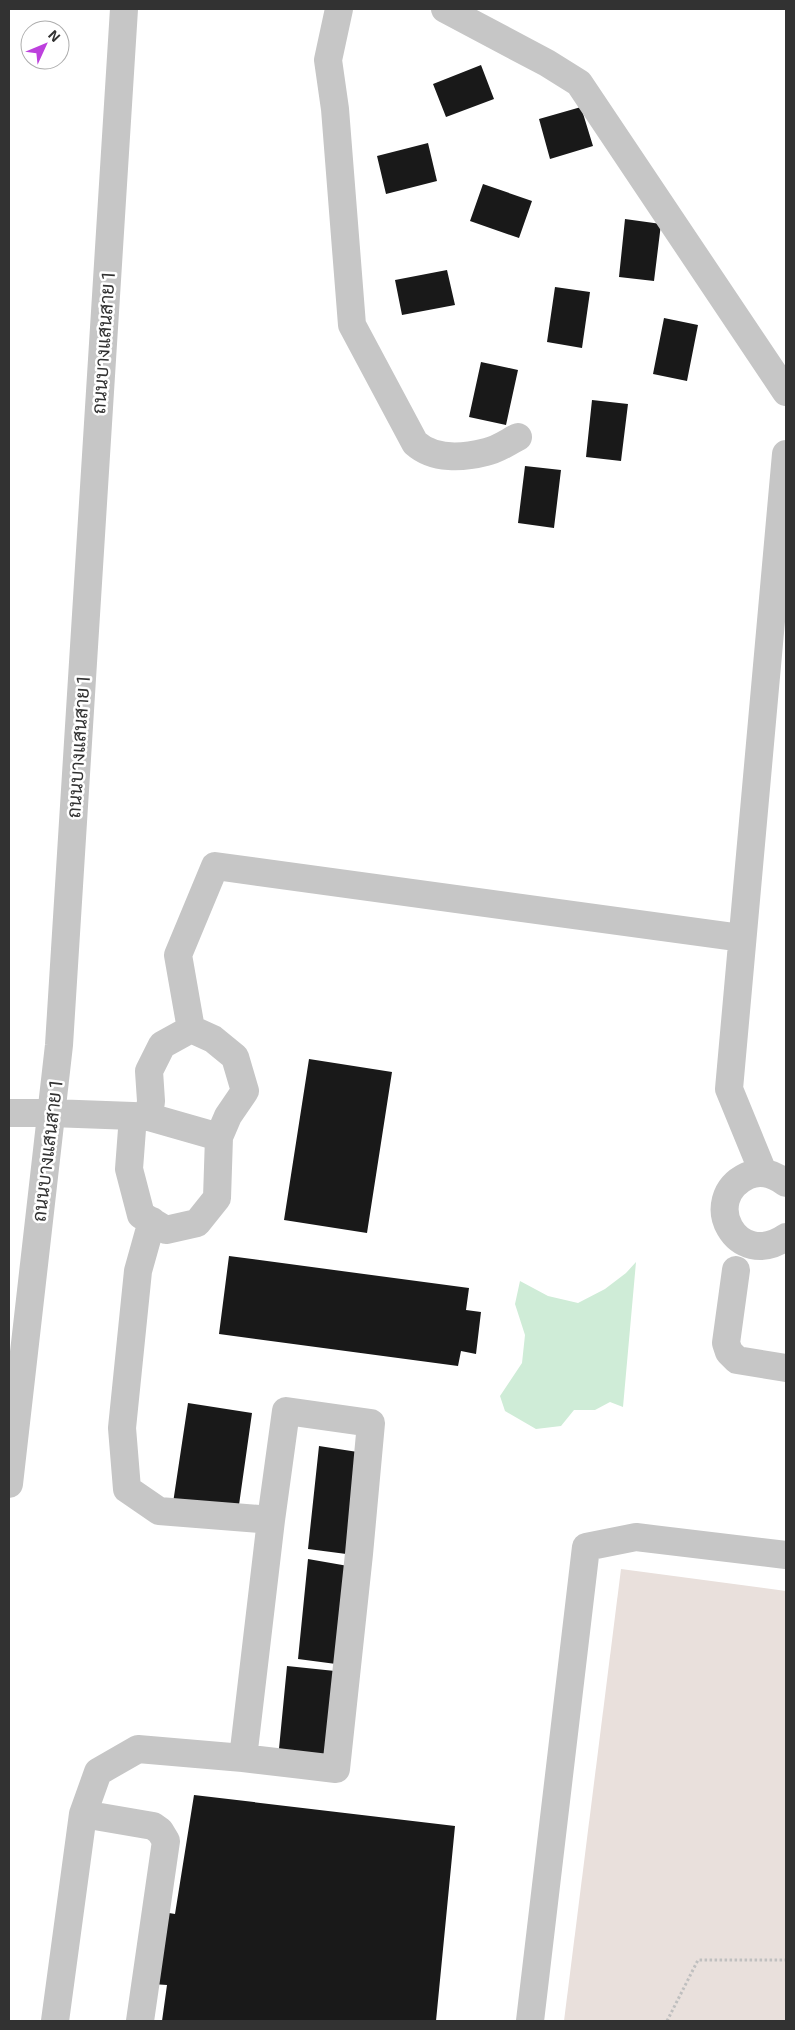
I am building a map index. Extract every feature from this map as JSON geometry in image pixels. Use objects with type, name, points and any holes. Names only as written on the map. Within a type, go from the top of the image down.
[{"type":"street","name":"ถนนบางแสนสาย 1","points":[[9,1484],[59,1045],[124,9]]},
{"type":"street","points":[[340,9],[328,60],[335,108],[352,325],[415,443],[420,448],[449,458],[488,452],[518,437]]},
{"type":"street","points":[[444,9],[548,63],[579,83],[786,392]]},
{"type":"street","points":[[775,1178],[729,1089],[742,938],[776,666],[786,454]]},
{"type":"street","points":[[191,1029],[178,955],[215,866],[742,938]]},
{"type":"street","points":[[191,1029],[213,1039],[235,1057],[245,1091],[228,1116],[219,1136],[218,1198],[198,1223],[166,1230],[141,1214],[129,1169],[141,1117],[151,1101],[149,1071],[162,1045],[191,1029]]},
{"type":"street","points":[[9,1113],[141,1117],[219,1136]]},
{"type":"street","points":[[775,1178],[751,1174],[731,1188],[726,1199],[727,1223],[733,1233],[742,1241],[753,1245],[765,1246],[777,1243],[786,1237]]},
{"type":"street","points":[[152,1222],[138,1271],[122,1428],[127,1489],[159,1510],[271,1520]]},
{"type":"street","points":[[736,1270],[726,1343],[729,1352],[737,1360],[786,1368]]},
{"type":"street","points":[[55,2021],[83,1814],[98,1772],[138,1749],[243,1758],[336,1769],[360,1554],[371,1423],[286,1411],[243,1758]]},
{"type":"street","points":[[530,2021],[586,1547],[636,1537],[786,1556]]},
{"type":"street","points":[[83,1814],[153,1826],[160,1831],[166,1841],[140,2021]]},
{"type":"path","points":[[667,2021],[698,1960],[786,1960]]},
{"type":"shaded area","points":[[636,1262],[623,1407],[610,1402],[595,1410],[574,1410],[561,1426],[536,1429],[505,1411],[500,1396],[522,1363],[525,1335],[515,1304],[520,1281],[548,1296],[578,1303],[605,1289],[626,1273]]},
{"type":"shaded area","points":[[621,1569],[786,1591],[786,2021],[564,2021]]},
{"type":"building","points":[[481,65],[494,99],[446,117],[433,84]]},
{"type":"building","points":[[581,107],[593,146],[550,159],[539,119]]},
{"type":"building","points":[[428,143],[437,181],[386,194],[377,156]]},
{"type":"building","points":[[483,184],[532,201],[519,238],[470,221]]},
{"type":"building","points":[[625,219],[661,224],[654,281],[619,277]]},
{"type":"building","points":[[447,270],[455,305],[402,315],[395,280]]},
{"type":"building","points":[[555,287],[590,292],[582,348],[547,342]]},
{"type":"building","points":[[664,318],[698,325],[687,381],[653,374]]},
{"type":"building","points":[[481,362],[518,370],[506,425],[469,417]]},
{"type":"building","points":[[592,400],[628,404],[621,461],[586,457]]},
{"type":"building","points":[[525,466],[561,470],[554,528],[518,523]]},
{"type":"building","points":[[309,1059],[392,1072],[367,1233],[284,1220]]},
{"type":"building","points":[[229,1256],[469,1288],[466,1310],[481,1312],[476,1354],[461,1351],[458,1366],[219,1334]]},
{"type":"building","points":[[188,1403],[252,1413],[238,1512],[173,1503]]},
{"type":"building","points":[[319,1446],[364,1453],[354,1555],[308,1549]]},
{"type":"building","points":[[308,1559],[348,1566],[336,1664],[298,1659]]},
{"type":"building","points":[[287,1666],[335,1671],[326,1764],[278,1759]]},
{"type":"building","points":[[194,1795],[455,1826],[436,2021],[162,2021],[167,1985],[152,1984],[163,1912],[175,1914]]}]
